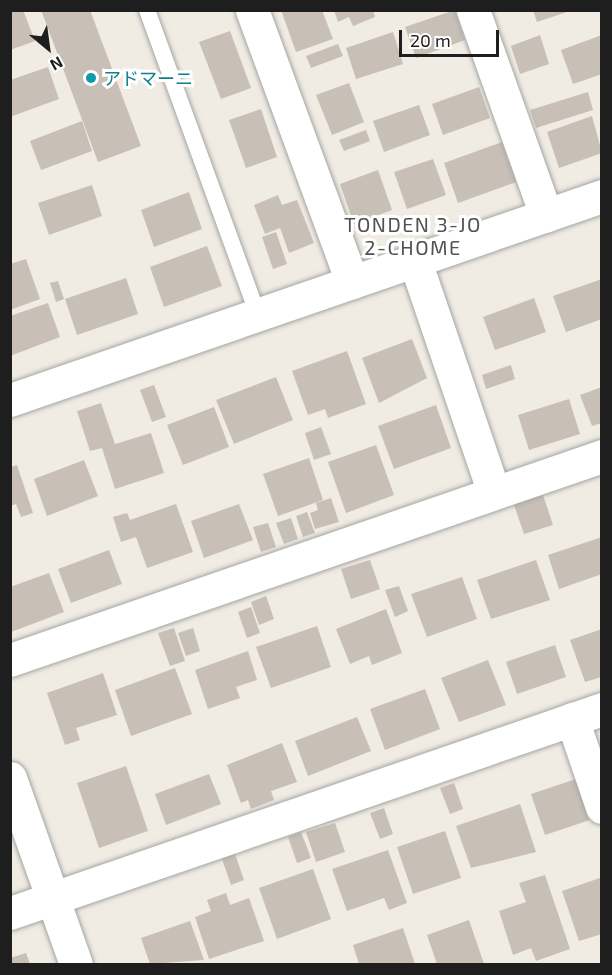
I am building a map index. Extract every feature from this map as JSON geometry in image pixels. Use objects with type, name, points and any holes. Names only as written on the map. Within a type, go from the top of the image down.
[{"type":"street","points":[[252,10],[352,282]]},
{"type":"street","points":[[473,10],[546,215]]},
{"type":"street","points":[[10,400],[602,196]]},
{"type":"street","points":[[415,261],[494,493]]},
{"type":"street","points":[[10,660],[602,456]]},
{"type":"street","points":[[10,913],[587,714],[602,807]]},
{"type":"street","points":[[10,778],[76,964]]},
{"type":"lane","points":[[147,10],[258,315]]},
{"type":"building","points":[[10,10],[23,10],[35,41],[10,50]]},
{"type":"building","name":"アドマーニ","points":[[41,10],[90,10],[141,146],[98,162]]},
{"type":"building","points":[[281,10],[322,10],[333,39],[296,52]]},
{"type":"building","points":[[334,10],[373,10],[375,17],[353,26],[349,17],[338,22]]},
{"type":"building","points":[[455,10],[465,40],[416,58],[405,27]]},
{"type":"building","points":[[533,10],[570,10],[570,11],[537,22]]},
{"type":"building","points":[[230,31],[251,88],[221,99],[199,42]]},
{"type":"building","points":[[393,32],[403,64],[356,79],[346,48]]},
{"type":"building","points":[[540,35],[549,64],[520,74],[511,46]]},
{"type":"building","points":[[602,35],[602,74],[573,84],[561,50]]},
{"type":"building","points":[[338,44],[343,56],[311,68],[306,56]]},
{"type":"building","points":[[48,67],[59,99],[10,117],[10,80]]},
{"type":"building","points":[[349,83],[364,122],[332,135],[316,95]]},
{"type":"building","points":[[479,87],[490,118],[443,135],[432,104]]},
{"type":"building","points":[[588,92],[593,110],[536,128],[530,110]]},
{"type":"building","points":[[419,105],[430,135],[384,152],[373,121]]},
{"type":"building","points":[[261,109],[277,157],[246,168],[229,120]]},
{"type":"building","points":[[592,116],[602,153],[559,168],[547,132]]},
{"type":"building","points":[[82,121],[92,151],[41,170],[30,141]]},
{"type":"building","points":[[366,130],[370,141],[344,151],[339,140]]},
{"type":"building","points":[[502,142],[516,182],[458,203],[444,163]]},
{"type":"building","points":[[433,159],[446,195],[407,209],[394,172]]},
{"type":"building","points":[[378,170],[392,210],[354,224],[340,184]]},
{"type":"building","points":[[92,185],[102,216],[49,235],[38,203]]},
{"type":"building","points":[[189,192],[202,229],[154,247],[141,210]]},
{"type":"building","points":[[278,195],[282,205],[297,200],[314,243],[289,253],[280,228],[265,234],[254,205]]},
{"type":"building","points":[[276,232],[287,264],[273,269],[262,237]]},
{"type":"building","points":[[207,246],[222,286],[164,307],[150,267]]},
{"type":"building","points":[[26,259],[40,299],[10,310],[10,264]]},
{"type":"building","points":[[126,278],[138,314],[77,335],[65,299]]},
{"type":"building","points":[[602,279],[602,319],[566,332],[553,296]]},
{"type":"building","points":[[58,281],[64,299],[56,302],[50,283]]},
{"type":"building","points":[[534,298],[546,332],[495,350],[483,317]]},
{"type":"building","points":[[48,303],[60,337],[10,356],[10,316]]},
{"type":"building","points":[[412,339],[427,378],[379,403],[362,358]]},
{"type":"building","points":[[347,351],[366,404],[328,418],[325,409],[308,415],[292,371]]},
{"type":"building","points":[[511,365],[515,379],[486,389],[482,375]]},
{"type":"building","points":[[276,377],[293,420],[234,444],[216,400]]},
{"type":"building","points":[[154,385],[166,417],[152,422],[140,390]]},
{"type":"building","points":[[602,387],[602,423],[592,426],[580,395]]},
{"type":"building","points":[[569,399],[580,434],[529,450],[518,415]]},
{"type":"building","points":[[101,403],[115,444],[151,433],[164,473],[115,489],[102,448],[90,451],[77,411]]},
{"type":"building","points":[[436,405],[451,448],[394,469],[378,426]]},
{"type":"building","points":[[214,407],[229,447],[183,465],[167,425]]},
{"type":"building","points":[[321,427],[331,454],[314,460],[305,433]]},
{"type":"building","points":[[376,445],[394,495],[346,513],[328,462]]},
{"type":"building","points":[[309,458],[323,500],[278,516],[263,474]]},
{"type":"building","points":[[84,460],[98,496],[47,516],[34,479]]},
{"type":"building","points":[[17,465],[33,513],[21,517],[16,504],[10,506],[10,467]]},
{"type":"building","points":[[543,495],[553,525],[524,534],[514,505]]},
{"type":"building","points":[[331,498],[339,522],[315,529],[310,513],[318,510],[316,503]]},
{"type":"building","points":[[176,504],[193,552],[147,568],[136,537],[121,542],[113,517],[127,513],[130,520]]},
{"type":"building","points":[[239,504],[253,540],[204,558],[191,521]]},
{"type":"building","points":[[307,512],[315,533],[303,537],[296,516]]},
{"type":"building","points":[[291,518],[298,539],[284,544],[276,523]]},
{"type":"building","points":[[268,523],[276,547],[261,552],[253,527]]},
{"type":"building","points":[[602,537],[602,574],[559,589],[548,555]]},
{"type":"building","points":[[109,550],[122,584],[71,603],[58,569]]},
{"type":"building","points":[[370,560],[380,589],[351,599],[341,569]]},
{"type":"building","points":[[536,560],[550,600],[491,619],[477,580]]},
{"type":"building","points":[[49,573],[64,612],[11,632],[10,587]]},
{"type":"building","points":[[462,577],[477,619],[427,637],[411,594]]},
{"type":"building","points":[[399,586],[408,611],[395,617],[385,590]]},
{"type":"building","points":[[266,596],[274,619],[259,625],[251,602]]},
{"type":"building","points":[[251,607],[260,633],[247,638],[238,612]]},
{"type":"building","points":[[386,609],[402,653],[372,665],[369,656],[350,664],[336,629]]},
{"type":"building","points":[[317,626],[331,667],[271,688],[256,647]]},
{"type":"building","points":[[174,628],[185,661],[170,666],[158,633]]},
{"type":"building","points":[[193,628],[200,651],[186,656],[178,633]]},
{"type":"building","points":[[602,629],[602,677],[585,682],[570,640]]},
{"type":"building","points":[[555,645],[566,677],[517,694],[506,662]]},
{"type":"building","points":[[248,651],[257,680],[236,687],[240,698],[208,709],[195,670]]},
{"type":"building","points":[[488,660],[506,705],[459,722],[441,678]]},
{"type":"building","points":[[175,668],[192,714],[131,736],[115,690]]},
{"type":"building","points":[[103,673],[117,715],[76,728],[80,740],[65,745],[47,693]]},
{"type":"building","points":[[425,689],[440,729],[385,750],[370,709]]},
{"type":"building","points":[[357,717],[371,751],[308,776],[295,741]]},
{"type":"building","points":[[282,743],[297,782],[271,791],[274,800],[251,809],[248,800],[241,803],[227,765]]},
{"type":"building","points":[[126,766],[148,831],[99,848],[77,783]]},
{"type":"building","points":[[209,774],[221,804],[166,825],[155,794]]},
{"type":"building","points":[[576,779],[590,820],[545,835],[531,794]]},
{"type":"building","points":[[454,783],[463,809],[450,814],[440,788]]},
{"type":"building","points":[[520,804],[536,852],[471,868],[456,826]]},
{"type":"building","points":[[384,808],[393,834],[380,839],[370,813]]},
{"type":"building","points":[[335,823],[345,852],[316,862],[306,832]]},
{"type":"building","points":[[445,831],[461,878],[413,894],[397,847]]},
{"type":"building","points":[[301,832],[311,858],[297,863],[288,837]]},
{"type":"building","points":[[388,850],[407,903],[389,910],[384,898],[347,911],[332,869]]},
{"type":"building","points":[[235,854],[244,880],[231,885],[222,859]]},
{"type":"building","points":[[313,869],[331,919],[277,939],[259,888]]},
{"type":"building","points":[[545,875],[570,949],[536,961],[531,948],[513,955],[499,911],[526,902],[519,883]]},
{"type":"building","points":[[600,878],[602,934],[579,941],[562,891]]},
{"type":"building","points":[[226,893],[230,905],[249,898],[264,941],[209,959],[195,917],[211,911],[207,900]]},
{"type":"building","points":[[469,920],[484,964],[437,964],[427,935]]},
{"type":"building","points":[[190,921],[204,960],[150,964],[141,938]]},
{"type":"building","points":[[403,928],[415,964],[359,964],[353,945]]},
{"type":"building","points":[[26,953],[30,964],[10,964],[10,958]]},
{"type":"place","name":"アドマーニ","points":[[91,78]]},
{"type":"district","name":"TONDEN 3-JO 2-CHOME","points":[[413,236]]}]
